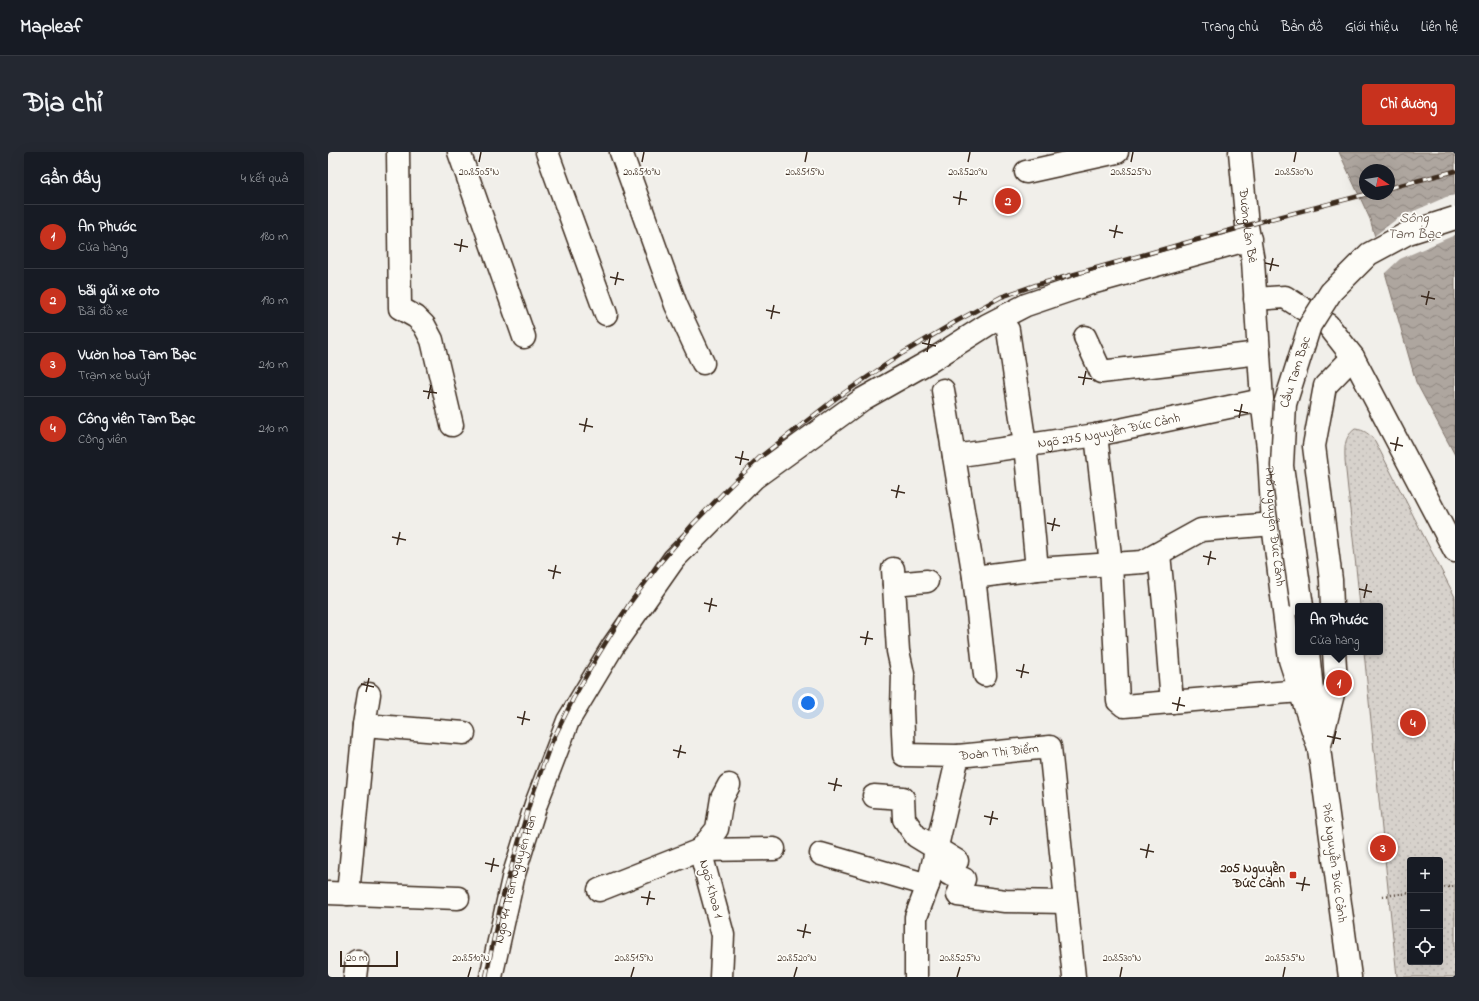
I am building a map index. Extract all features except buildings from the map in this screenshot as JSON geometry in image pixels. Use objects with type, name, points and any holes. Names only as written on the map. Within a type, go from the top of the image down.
[{"type":"main road","points":[[398,152],[400,308],[416,317],[424,325],[432,340],[452,425]]},
{"type":"main road","points":[[459,152],[524,337]]},
{"type":"main road","points":[[547,152],[606,314]]},
{"type":"main road","points":[[621,152],[676,305],[703,363]]},
{"type":"main road","points":[[1026,172],[1117,152]]},
{"type":"main road","name":"Đường Lán Bè","points":[[1240,152],[1256,299]]},
{"type":"main road","name":"Cầu Tam Bạc","points":[[1302,603],[1282,466],[1285,404],[1310,325],[1331,292],[1368,254],[1408,233],[1455,218]]},
{"type":"main road","name":"Ngõ 44 Trần Nguyên Hãn","points":[[491,977],[514,874],[536,804],[568,721],[613,646],[674,559],[754,478],[863,399],[932,360],[987,325],[1026,305],[1088,284],[1250,239]]},
{"type":"main road","points":[[1256,299],[1285,297],[1328,325],[1353,357],[1455,551]]},
{"type":"main road","name":"Phố Nguyễn Đức Cảnh","points":[[1256,299],[1262,400],[1269,456],[1273,524],[1290,660],[1319,748]]},
{"type":"main road","points":[[1008,330],[1025,445],[1037,569]]},
{"type":"main road","points":[[1085,337],[1101,372],[1259,353]]},
{"type":"main road","points":[[1332,603],[1331,580],[1314,446],[1325,386],[1353,357]]},
{"type":"main road","points":[[943,390],[974,577],[984,675]]},
{"type":"main road","name":"Ngõ 275 Nguyễn Đức Cảnh","points":[[954,456],[1096,435],[1262,400]]},
{"type":"main road","points":[[1096,435],[1111,564],[1118,701],[1124,706],[1300,691]]},
{"type":"main road","points":[[974,577],[1037,569],[1143,562],[1201,530],[1273,524]]},
{"type":"main road","points":[[1159,554],[1172,702]]},
{"type":"main road","name":"Đoàn Thị Điểm","points":[[927,581],[893,576],[898,651],[903,674],[902,709],[904,755],[958,756],[1050,748],[1074,977]]},
{"type":"main road","points":[[1319,748],[1336,682],[1334,655]]},
{"type":"main road","name":"Phố Nguyễn Đức Cảnh","points":[[1308,656],[1350,977]]},
{"type":"main road","points":[[369,694],[338,893],[458,898]]},
{"type":"main road","points":[[364,725],[464,733]]},
{"type":"main road","points":[[916,977],[916,917],[928,885],[958,756]]},
{"type":"main road","name":"Ngõ-Khoa 1","points":[[721,977],[723,935],[700,850],[717,829],[722,798],[729,785]]},
{"type":"main road","points":[[874,796],[903,798],[904,819],[916,836],[957,861],[949,874],[964,879],[958,895],[1005,901],[1065,902]]},
{"type":"main road","points":[[599,890],[700,850],[774,849]]},
{"type":"main road","points":[[821,854],[928,885]]},
{"type":"path","points":[[1443,888],[1455,886]]},
{"type":"path","points":[[1383,896],[1407,892]]},
{"type":"shaded area","points":[[1355,429],[1362,430],[1369,434],[1375,441],[1455,597],[1455,977],[1397,977],[1364,655],[1383,655],[1383,603],[1360,603],[1345,461],[1348,436]]},
{"type":"water","name":"Sông Tam Bạc","points":[[1339,152],[1455,152],[1455,455],[1416,382],[1370,219],[1361,200],[1395,200],[1395,164],[1359,164],[1359,195]]},
{"type":"pier","points":[[1455,195],[1455,235],[1400,259],[1384,274],[1373,237],[1398,218],[1446,197]]},
{"type":"railway","points":[[1395,186],[1455,171]]},
{"type":"railway","points":[[486,977],[501,903],[531,799],[550,746],[573,699],[630,603],[659,564],[693,524],[759,458],[835,399],[903,353],[1001,297],[1036,285],[1263,221],[1359,196]]},
{"type":"place","name":"bãi gửi xe oto","points":[[1008,201]]},
{"type":"place","name":"An Phước","points":[[1339,683]]},
{"type":"place","name":"Công viên Tam Bạc","points":[[1413,723]]},
{"type":"place","name":"Vườn hoa Tam Bạc","points":[[1383,848]]},
{"type":"place","name":"205 Nguyễn Đức Cảnh","points":[[1293,875]]}]
